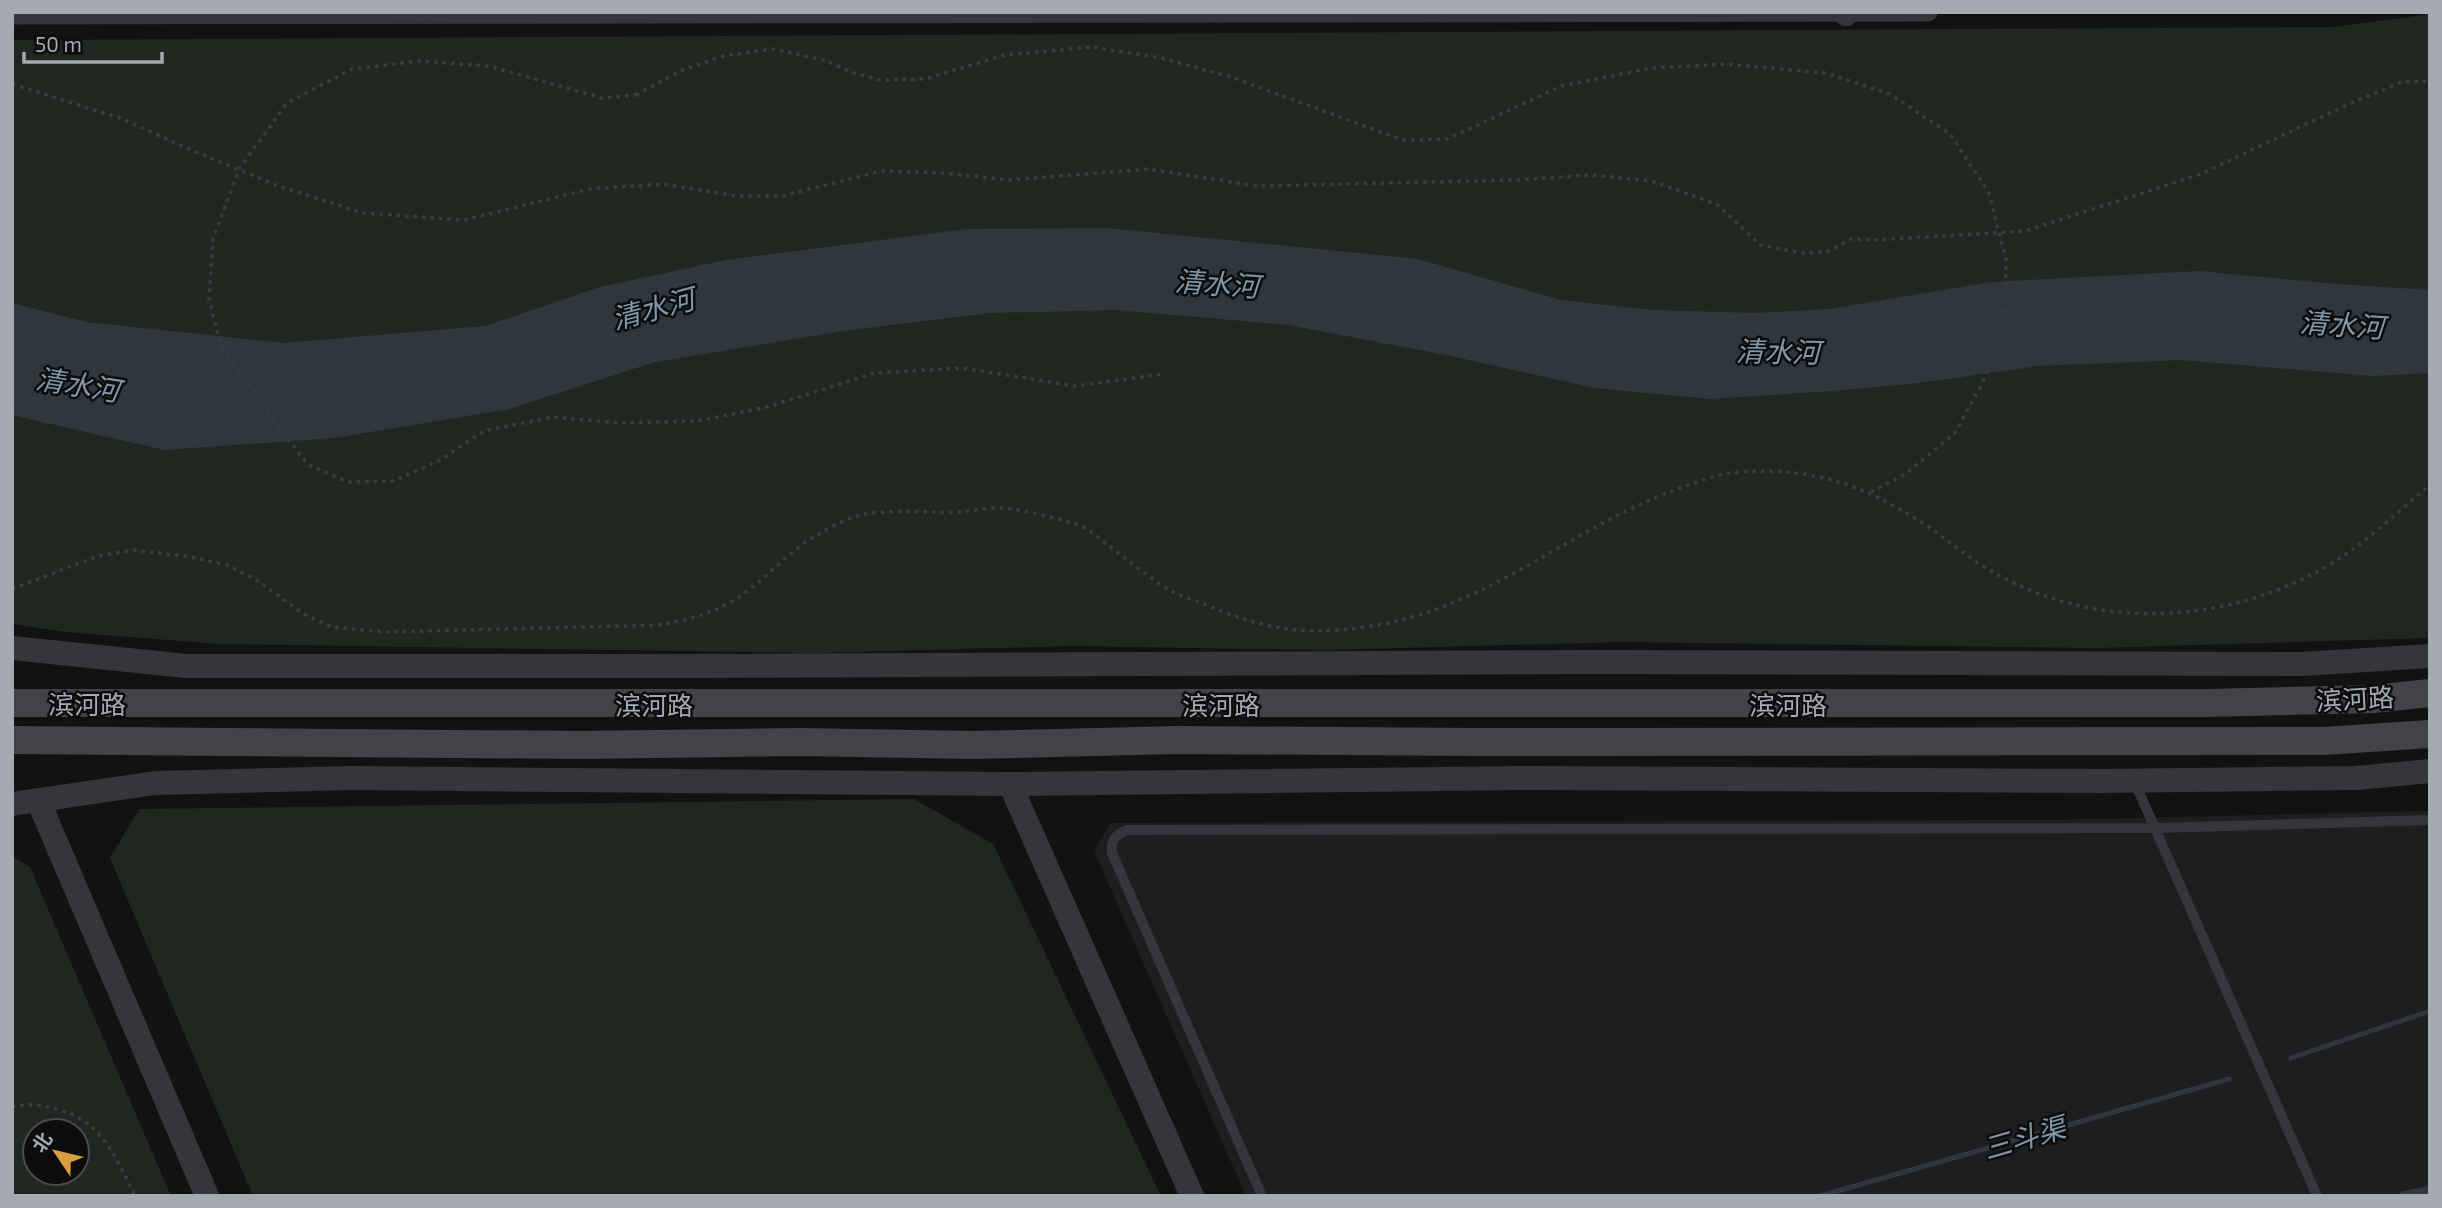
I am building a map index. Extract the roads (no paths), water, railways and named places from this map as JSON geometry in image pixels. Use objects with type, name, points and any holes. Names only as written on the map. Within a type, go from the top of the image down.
[{"type":"main road","name":"滨河路","points":[[12,703],[2208,703],[2373,699],[2430,693]]},
{"type":"main road","name":"滨河路","points":[[13,740],[974,745],[1176,740],[1483,743],[2323,741],[2430,734]]},
{"type":"street","points":[[12,15],[1928,12]]},
{"type":"street","points":[[12,648],[186,666],[1589,662],[2302,664],[2430,656]]},
{"type":"street","points":[[12,804],[155,783],[352,778],[1010,784],[1511,778],[2356,778],[2430,771]]},
{"type":"street","points":[[1010,784],[1192,1196]]},
{"type":"street","points":[[38,800],[207,1196]]},
{"type":"lane","points":[[2134,780],[2317,1196]]},
{"type":"lane","points":[[1262,1196],[1112,853],[1111,845],[1115,836],[1127,830],[2155,828],[2430,820]]},
{"type":"lane","points":[[2404,1196],[2430,1191]]},
{"type":"water","name":"清水河","points":[[1107,228],[1418,259],[1561,300],[1652,310],[1754,313],[1830,309],[1991,282],[2199,271],[2430,290],[2430,373],[2373,376],[2182,360],[2037,366],[1919,383],[1709,399],[1595,388],[1451,356],[1289,325],[1116,310],[991,313],[849,330],[655,362],[509,409],[334,438],[164,450],[12,415],[12,303],[86,322],[284,343],[485,326],[600,287],[726,260],[967,229]]},
{"type":"waterway","name":"三斗渠","points":[[2291,1058],[2430,1011]]},
{"type":"waterway","name":"三斗渠","points":[[1820,1196],[2229,1079]]}]
